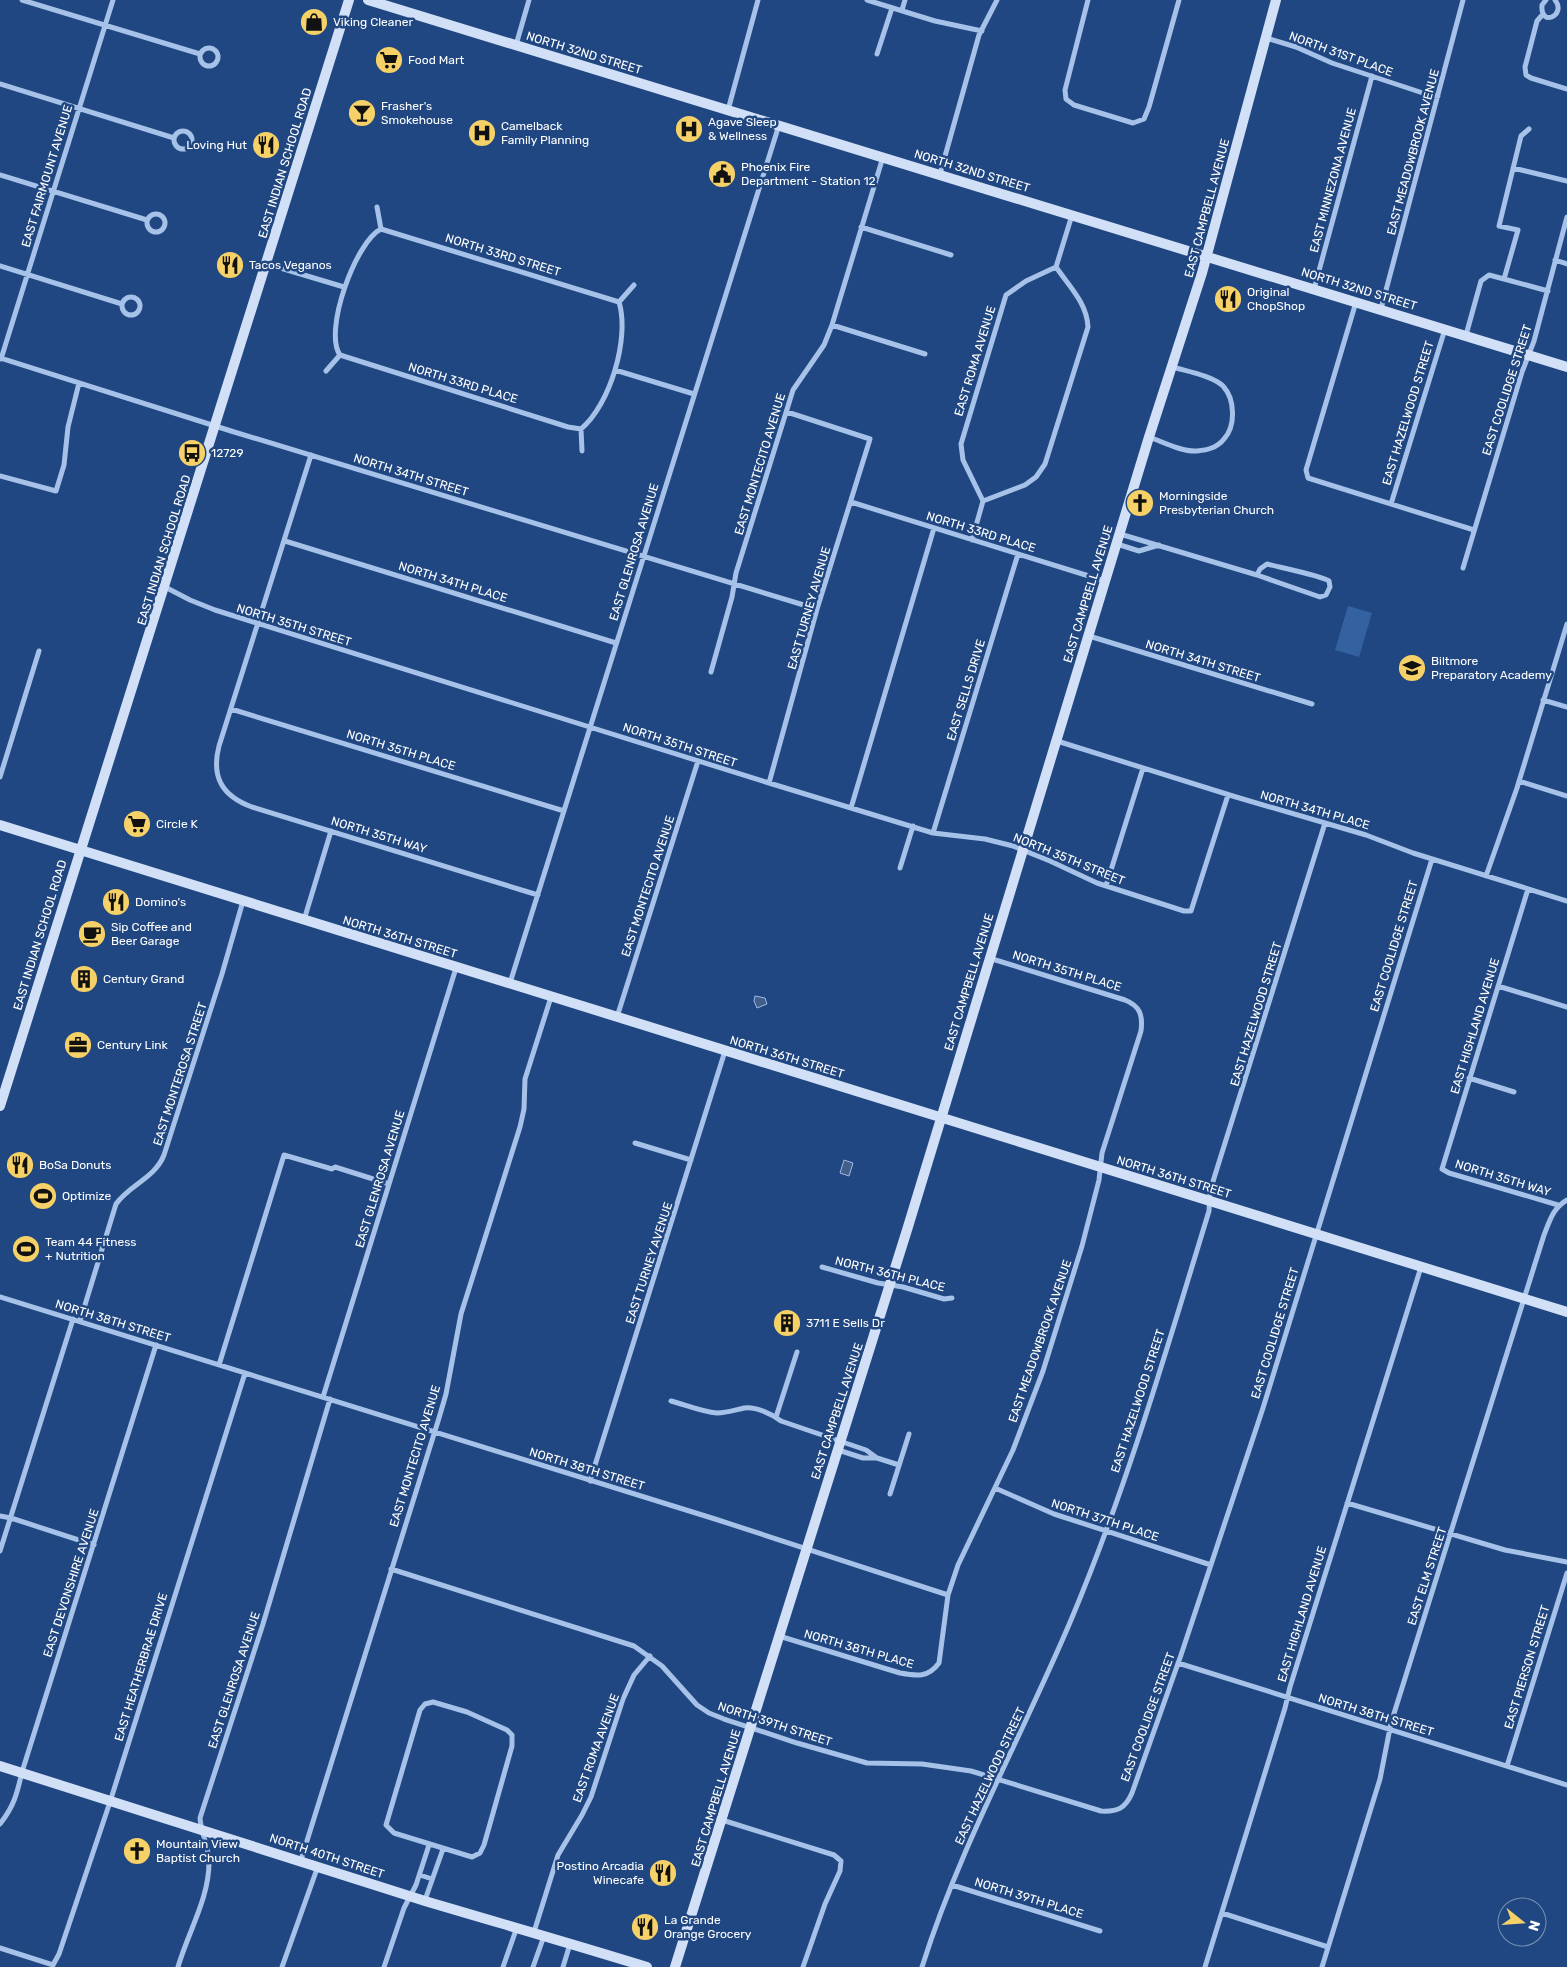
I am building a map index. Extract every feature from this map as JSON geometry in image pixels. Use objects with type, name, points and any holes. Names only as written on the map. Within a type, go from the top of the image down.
[{"type":"main road","name":"EAST INDIAN SCHOOL ROAD","points":[[0,1106],[350,0]]},
{"type":"main road","name":"NORTH 32ND STREET","points":[[368,0],[1567,366]]},
{"type":"main road","name":"EAST CAMPBELL AVENUE","points":[[675,1967],[890,1285],[1149,437],[1207,256],[1276,0]]},
{"type":"main road","name":"NORTH 36TH STREET","points":[[0,826],[1567,1312]]},
{"type":"main road","name":"NORTH 40TH STREET","points":[[0,1766],[411,1896],[646,1967]]},
{"type":"street","points":[[22,0],[200,54]]},
{"type":"street","name":"EAST FAIRMOUNT AVENUE","points":[[0,358],[113,0]]},
{"type":"street","points":[[516,45],[529,0]]},
{"type":"street","points":[[728,110],[758,0]]},
{"type":"street","points":[[867,0],[935,21],[982,31]]},
{"type":"street","points":[[902,10],[905,0]]},
{"type":"street","points":[[940,174],[972,59],[982,31],[997,0]]},
{"type":"street","points":[[1088,0],[1065,90],[1066,99],[1074,105],[1133,123],[1144,119],[1149,108],[1178,0]]},
{"type":"street","name":"EAST MEADOWBROOK AVENUE","points":[[1381,309],[1464,0]]},
{"type":"street","points":[[1546,0],[1542,5],[1543,14],[1537,21],[1525,67],[1526,74],[1531,78],[1567,89]]},
{"type":"street","points":[[1543,14],[1548,17],[1556,15],[1560,7],[1554,0]]},
{"type":"street","points":[[878,54],[892,8]]},
{"type":"street","name":"NORTH 31ST PLACE","points":[[1266,38],[1372,76],[1429,95],[1438,96]]},
{"type":"street","name":"EAST MINNEZONA AVENUE","points":[[1314,289],[1372,76]]},
{"type":"street","points":[[0,84],[174,138]]},
{"type":"street","name":"EAST GLENROSA AVENUE","points":[[510,985],[779,125]]},
{"type":"street","points":[[1504,279],[1518,230],[1498,226],[1521,136],[1529,129]]},
{"type":"street","name":"EAST MONTECITO AVENUE","points":[[711,672],[734,583],[793,390],[824,344],[832,325],[883,157]]},
{"type":"street","points":[[1514,168],[1567,181]]},
{"type":"street","points":[[0,175],[147,220]]},
{"type":"street","points":[[326,371],[340,354],[338,351],[337,329],[344,287],[366,242],[374,232],[381,229],[377,207]]},
{"type":"street","points":[[972,540],[983,501],[1025,485],[1036,477],[1045,464],[1057,430],[1088,327],[1088,315],[1082,303],[1056,268],[1072,214]]},
{"type":"street","name":"EAST COOLIDGE STREET","points":[[1462,568],[1522,372],[1529,355],[1567,217]]},
{"type":"street","points":[[861,227],[950,255]]},
{"type":"street","name":"NORTH 33RD STREET","points":[[381,229],[619,302]]},
{"type":"street","points":[[1556,260],[1567,264]]},
{"type":"street","points":[[267,264],[344,287]]},
{"type":"street","points":[[0,266],[122,304]]},
{"type":"street","name":"EAST ROMA AVENUE","points":[[983,501],[963,460],[961,444],[992,336],[1006,295],[1026,281],[1056,268]]},
{"type":"street","points":[[1466,335],[1481,281],[1489,275],[1548,291]]},
{"type":"street","points":[[582,451],[581,429],[589,422],[602,402],[615,370],[622,313],[619,302],[634,285]]},
{"type":"street","points":[[1357,302],[1306,470],[1308,478],[1474,530]]},
{"type":"street","points":[[832,325],[925,354]]},
{"type":"street","name":"EAST HAZELWOOD STREET","points":[[1391,504],[1445,329]]},
{"type":"street","name":"NORTH 33RD PLACE","points":[[340,354],[347,358],[581,429]]},
{"type":"street","name":"NORTH 34TH STREET","points":[[0,358],[817,609]]},
{"type":"street","points":[[1149,437],[1194,451],[1211,449],[1225,439],[1232,422],[1232,398],[1222,385],[1206,377],[1173,367]]},
{"type":"street","points":[[615,370],[694,394]]},
{"type":"street","points":[[0,476],[56,490],[64,465],[68,427],[80,383]]},
{"type":"street","name":"EAST TURNEY AVENUE","points":[[769,784],[817,609],[870,439],[787,412]]},
{"type":"street","points":[[231,709],[311,454]]},
{"type":"street","name":"NORTH 33RD PLACE","points":[[851,502],[1105,581]]},
{"type":"street","points":[[851,808],[934,528]]},
{"type":"street","points":[[1118,539],[1146,541],[1320,596],[1326,595],[1330,587],[1329,581],[1325,577],[1310,576],[1267,564],[1260,569],[1257,575]]},
{"type":"street","points":[[1118,539],[1139,551],[1160,545]]},
{"type":"street","name":"NORTH 34TH PLACE","points":[[285,541],[616,642]]},
{"type":"street","points":[[1144,550],[1146,541]]},
{"type":"street","name":"EAST SELLS DRIVE","points":[[933,833],[1018,554]]},
{"type":"street","name":"NORTH 35TH STREET","points":[[165,587],[198,604],[258,624],[769,784],[933,833],[991,840],[1050,861],[1080,877],[1184,911],[1192,911],[1228,795]]},
{"type":"street","points":[[1486,876],[1519,781],[1567,624]]},
{"type":"street","name":"NORTH 34TH STREET","points":[[1089,636],[1312,704]]},
{"type":"street","points":[[0,777],[40,651]]},
{"type":"street","points":[[1543,700],[1567,707]]},
{"type":"street","name":"NORTH 35TH WAY","points":[[231,709],[216,759],[217,775],[227,794],[239,802],[538,895]]},
{"type":"street","name":"NORTH 35TH PLACE","points":[[231,709],[564,811]]},
{"type":"street","name":"NORTH 34TH PLACE","points":[[1056,741],[1228,795],[1366,834],[1432,859],[1567,901]]},
{"type":"street","name":"EAST MONTECITO AVENUE","points":[[617,1017],[698,761]]},
{"type":"street","points":[[1106,886],[1143,768]]},
{"type":"street","points":[[1519,781],[1567,796]]},
{"type":"street","name":"EAST HAZELWOOD STREET","points":[[922,1967],[973,1832],[1034,1705],[1072,1618],[1105,1531],[1162,1362],[1209,1211],[1210,1191],[1325,823]]},
{"type":"street","points":[[900,868],[912,826]]},
{"type":"street","points":[[304,920],[331,831]]},
{"type":"street","name":"EAST COOLIDGE STREET","points":[[1122,1808],[1132,1793],[1178,1663],[1263,1408],[1315,1233],[1432,859]]},
{"type":"street","name":"EAST HIGHLAND AVENUE","points":[[1442,1169],[1528,889]]},
{"type":"street","name":"EAST MONTEROSA STREET","points":[[80,1321],[116,1204],[124,1194],[153,1172],[164,1155],[222,974],[243,901]]},
{"type":"street","name":"NORTH 35TH PLACE","points":[[989,957],[1125,1000],[1138,1008]]},
{"type":"street","name":"EAST GLENROSA AVENUE","points":[[323,1397],[456,968]]},
{"type":"street","points":[[1498,986],[1567,1007]]},
{"type":"street","name":"EAST MONTECITO AVENUE","points":[[301,1860],[435,1432],[446,1394],[461,1314],[520,1127],[524,1109],[525,1079],[551,997]]},
{"type":"street","name":"EAST MEADOWBROOK AVENUE","points":[[933,1672],[939,1663],[948,1595],[958,1565],[1013,1450],[1043,1371],[1082,1246],[1099,1180],[1102,1153],[1141,1031],[1142,1018],[1138,1008]]},
{"type":"street","name":"EAST TURNEY AVENUE","points":[[590,1481],[725,1051]]},
{"type":"street","points":[[1469,1078],[1514,1092]]},
{"type":"street","points":[[635,1143],[691,1160]]},
{"type":"street","points":[[219,1365],[284,1155],[332,1169],[335,1167],[389,1184]]},
{"type":"street","name":"NORTH 35TH WAY","points":[[1442,1169],[1449,1173],[1558,1205]]},
{"type":"street","points":[[1558,1205],[1567,1200]]},
{"type":"street","name":"EAST ELM STREET","points":[[1322,1967],[1380,1779],[1390,1730],[1450,1534],[1544,1235],[1553,1212],[1558,1205]]},
{"type":"street","name":"NORTH 36TH PLACE","points":[[822,1267],[944,1299],[952,1298]]},
{"type":"street","name":"EAST HIGHLAND AVENUE","points":[[1205,1967],[1347,1503],[1422,1267]]},
{"type":"street","name":"NORTH 38TH STREET","points":[[0,1297],[806,1548],[948,1595]]},
{"type":"street","points":[[0,1551],[73,1319]]},
{"type":"street","name":"EAST DEVONSHIRE AVENUE","points":[[0,1824],[10,1811],[15,1800],[22,1772],[156,1345]]},
{"type":"street","points":[[776,1417],[797,1352]]},
{"type":"street","name":"EAST HEATHERBRAE DRIVE","points":[[0,1948],[52,1964],[59,1954],[110,1802],[245,1373]]},
{"type":"street","name":"EAST GLENROSA AVENUE","points":[[178,1967],[208,1884],[209,1858],[200,1830],[200,1818],[263,1624],[330,1399]]},
{"type":"street","points":[[672,1401],[708,1412],[719,1413],[747,1408],[776,1417],[863,1458],[877,1458],[899,1465]]},
{"type":"street","points":[[890,1494],[909,1434]]},
{"type":"street","points":[[839,1446],[866,1450],[877,1458]]},
{"type":"street","points":[[863,1458],[866,1450]]},
{"type":"street","name":"NORTH 37TH PLACE","points":[[995,1488],[1054,1514],[1211,1565]]},
{"type":"street","points":[[1347,1503],[1505,1550],[1567,1562]]},
{"type":"street","points":[[0,1516],[94,1545]]},
{"type":"street","name":"NORTH 39TH STREET","points":[[391,1568],[634,1646],[662,1666],[697,1705],[709,1713],[751,1728],[867,1763],[922,1764],[971,1771],[1101,1811],[1112,1812],[1122,1808]]},
{"type":"street","name":"EAST PIERSON STREET","points":[[1507,1766],[1567,1573]]},
{"type":"street","name":"NORTH 38TH PLACE","points":[[779,1636],[900,1673],[919,1677],[933,1672]]},
{"type":"street","name":"EAST ROMA AVENUE","points":[[533,1967],[558,1855],[591,1797],[623,1699],[634,1675],[650,1656]]},
{"type":"street","name":"NORTH 38TH STREET","points":[[1178,1663],[1567,1785]]},
{"type":"street","points":[[433,1702],[466,1712],[507,1730],[512,1737],[512,1746],[482,1850],[472,1857],[429,1845],[394,1833],[387,1828],[386,1821],[420,1710],[425,1704],[433,1702]]},
{"type":"street","points":[[722,1820],[834,1855],[841,1861],[840,1871],[825,1904],[803,1967]]},
{"type":"street","points":[[384,1967],[404,1908],[420,1875],[429,1845]]},
{"type":"street","points":[[425,1900],[443,1849]]},
{"type":"street","points":[[282,1967],[318,1866]]},
{"type":"street","points":[[420,1875],[432,1879]]},
{"type":"street","name":"NORTH 39TH PLACE","points":[[952,1885],[1100,1931]]},
{"type":"street","points":[[1222,1913],[1328,1947]]},
{"type":"street","points":[[503,1967],[517,1928]]},
{"type":"street","points":[[563,1967],[570,1943]]},
{"type":"shaded area","points":[[1348,606],[1372,613],[1359,657],[1335,650]]},
{"type":"shaded area","points":[[755,996],[765,998],[767,1004],[757,1008],[754,1001]]},
{"type":"shaded area","points":[[844,1160],[853,1163],[849,1176],[840,1173]]},
{"type":"place","name":"Viking Cleaner","points":[[314,22]]},
{"type":"place","name":"Food Mart","points":[[389,60]]},
{"type":"place","name":"Frasher's Smokehouse","points":[[362,113]]},
{"type":"place","name":"Agave Sleep & Wellness","points":[[689,129]]},
{"type":"place","name":"Camelback Family Planning","points":[[482,133]]},
{"type":"place","name":"Loving Hut","points":[[266,145]]},
{"type":"place","name":"Phoenix Fire Department - Station 12","points":[[722,174]]},
{"type":"place","name":"Tacos Veganos","points":[[230,265]]},
{"type":"place","name":"Original ChopShop","points":[[1228,299]]},
{"type":"place","name":"12729","points":[[192,453]]},
{"type":"place","name":"Morningside Presbyterian Church","points":[[1140,503]]},
{"type":"place","name":"Biltmore Preparatory Academy","points":[[1412,668]]},
{"type":"place","name":"Circle K","points":[[137,824]]},
{"type":"place","name":"Domino's","points":[[116,902]]},
{"type":"place","name":"Sip Coffee and Beer Garage","points":[[92,934]]},
{"type":"place","name":"Century Grand","points":[[84,979]]},
{"type":"place","name":"Century Link","points":[[78,1045]]},
{"type":"place","name":"BoSa Donuts","points":[[20,1165]]},
{"type":"place","name":"Optimize","points":[[43,1196]]},
{"type":"place","name":"Team 44 Fitness + Nutrition","points":[[26,1249]]},
{"type":"place","name":"3711 E Sells Dr","points":[[787,1323]]},
{"type":"place","name":"Mountain View Baptist Church","points":[[137,1851]]},
{"type":"place","name":"Postino Arcadia Winecafe","points":[[663,1873]]},
{"type":"place","name":"La Grande Orange Grocery","points":[[645,1927]]}]
